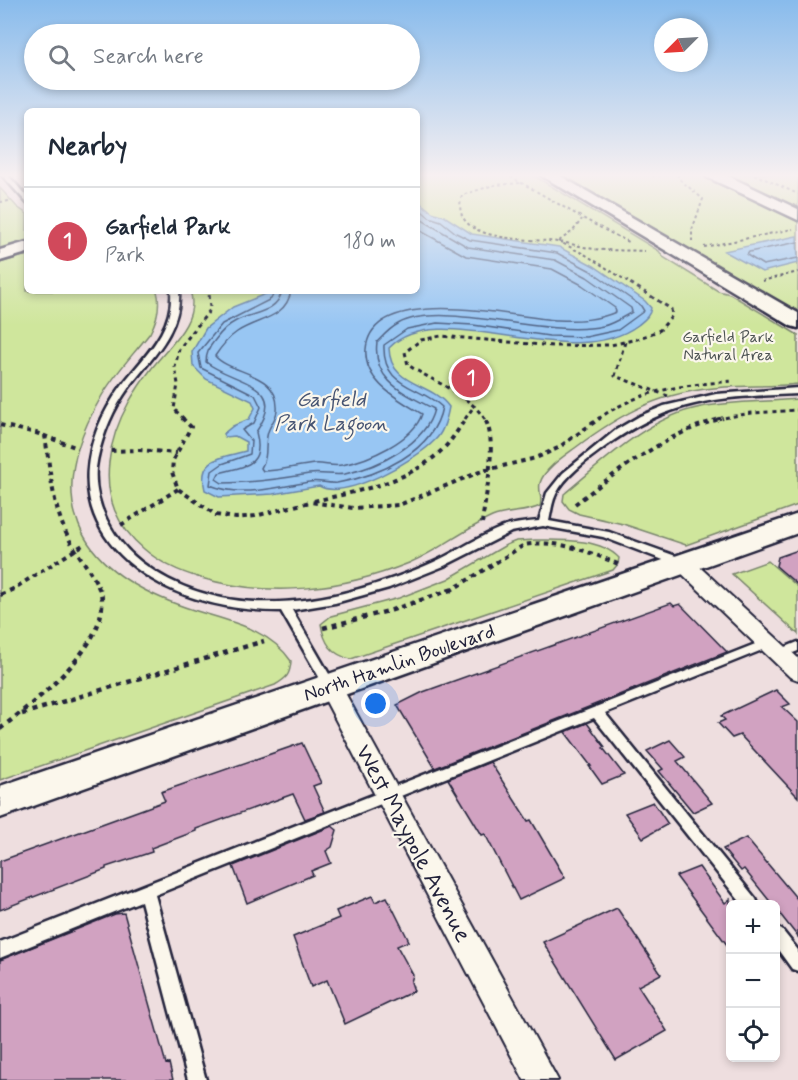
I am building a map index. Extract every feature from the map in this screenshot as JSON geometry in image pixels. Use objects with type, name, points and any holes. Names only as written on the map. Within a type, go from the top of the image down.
[{"type":"street","points":[[632,224],[798,322]]},
{"type":"street","points":[[0,256],[24,248]]},
{"type":"street","name":"North Hamlin Boulevard","points":[[0,802],[798,523]]},
{"type":"street","points":[[683,563],[782,648],[798,671]]},
{"type":"street","name":"West Maypole Avenue","points":[[330,686],[542,1080]]},
{"type":"lane","points":[[175,294],[176,310],[170,326],[119,396],[95,450],[92,486],[97,511],[106,532],[124,553],[164,582],[191,595],[231,603],[284,607],[388,585],[453,558],[510,528],[543,524],[605,534],[683,563]]},
{"type":"lane","points":[[543,524],[552,493],[573,468],[620,430],[662,408],[747,393],[798,391]]},
{"type":"lane","name":"West Maypole Avenue","points":[[284,607],[330,686]]},
{"type":"lane","points":[[0,950],[596,711],[782,648]]},
{"type":"lane","points":[[596,711],[748,900]]},
{"type":"lane","points":[[146,891],[197,1080]]},
{"type":"lane","points":[[780,940],[798,963]]},
{"type":"path","points":[[469,224],[482,232],[498,236],[558,241],[592,248],[645,251],[593,224]]},
{"type":"path","points":[[558,241],[573,231],[578,224]]},
{"type":"path","points":[[693,224],[690,238],[693,243]]},
{"type":"path","points":[[713,253],[703,248],[798,228]]},
{"type":"path","points":[[482,523],[490,455],[489,425],[475,405],[458,392],[408,365],[405,352],[412,343],[424,338],[441,336],[546,346],[626,342],[662,328],[672,316],[671,309],[586,255],[558,241]]},
{"type":"path","points":[[762,281],[798,273]]},
{"type":"path","points":[[209,294],[210,310],[179,349],[175,367],[178,384],[174,409],[191,427],[173,460],[172,472],[178,489],[216,515],[236,518],[375,488],[420,466],[445,447],[475,405]]},
{"type":"path","points":[[626,342],[615,376],[659,391],[708,422]]},
{"type":"path","points":[[310,502],[353,508],[399,505],[459,479],[536,458],[558,448],[604,415],[638,398],[674,386],[739,380]]},
{"type":"path","points":[[575,504],[648,449],[690,428],[762,411],[798,410]]},
{"type":"path","points":[[0,425],[45,435],[78,448]]},
{"type":"path","points":[[0,729],[68,670],[100,620],[102,597],[73,548],[56,507],[45,435]]},
{"type":"path","points":[[111,451],[140,450],[177,453]]},
{"type":"path","points":[[121,525],[178,489]]},
{"type":"path","points":[[0,595],[45,571],[73,548],[86,543]]},
{"type":"path","points":[[323,628],[392,610],[450,591],[524,545],[532,543],[557,543],[585,550],[618,564]]},
{"type":"path","points":[[18,715],[264,641]]},
{"type":"green space","points":[[0,224],[24,224],[24,243],[0,251]]},
{"type":"green space","name":"Garfield Park Natural Area","points":[[420,224],[615,224],[718,291],[730,294],[798,335],[798,384],[703,389],[663,398],[610,423],[550,468],[540,483],[540,506],[492,517],[420,558],[358,580],[306,588],[253,588],[201,578],[157,559],[127,531],[111,500],[109,462],[122,416],[146,375],[180,334],[190,314],[191,294],[420,294]]},
{"type":"green space","points":[[646,224],[798,224],[798,313]]},
{"type":"green space","points":[[24,256],[24,294],[158,294],[156,318],[150,333],[111,382],[83,435],[74,468],[72,498],[79,525],[93,549],[114,571],[143,589],[179,605],[255,631],[281,649],[291,661],[287,676],[275,685],[0,780],[0,263]]},
{"type":"green space","points":[[798,399],[798,505],[686,545],[623,524],[579,514],[569,509],[563,501],[564,494],[611,455],[663,420],[682,412],[713,405]]},
{"type":"green space","points":[[569,540],[602,547],[619,558],[618,564],[613,570],[351,659],[334,651],[324,637],[321,624],[331,616],[399,598],[448,579],[506,545],[516,541]]},
{"type":"green space","points":[[768,561],[798,587],[798,634],[732,574]]},
{"type":"water","name":"Garfield Park Lagoon","points":[[420,224],[457,224],[472,234],[559,247],[594,266],[645,301],[651,308],[646,318],[638,325],[610,338],[577,343],[439,329],[411,334],[389,348],[391,361],[404,377],[442,399],[449,407],[441,433],[426,448],[380,476],[345,488],[331,489],[319,486],[273,494],[219,497],[205,490],[203,479],[205,471],[213,461],[246,451],[246,442],[235,436],[225,437],[223,434],[233,426],[249,419],[255,408],[252,401],[206,379],[193,366],[192,352],[206,328],[233,307],[266,294],[420,294]]},
{"type":"water","points":[[797,236],[798,263],[762,272],[724,251]]},
{"type":"building","points":[[798,550],[798,585],[776,566],[778,557]]},
{"type":"building","points":[[671,603],[674,606],[680,604],[727,652],[435,768],[397,705],[423,692]]},
{"type":"building","points":[[776,690],[790,704],[782,707],[798,722],[798,797],[740,735],[732,738],[718,723],[725,720],[721,716]]},
{"type":"building","points":[[587,723],[624,775],[602,784],[565,732]]},
{"type":"building","points":[[670,740],[685,757],[677,761],[712,803],[693,812],[659,771],[663,769],[647,751]]},
{"type":"building","points":[[302,743],[321,783],[313,786],[325,812],[305,819],[293,794],[196,829],[196,831],[151,848],[152,852],[106,867],[106,869],[0,910],[0,861],[165,801],[161,792]]},
{"type":"building","points":[[490,762],[528,821],[531,820],[565,878],[519,900],[485,834],[482,835],[448,779]]},
{"type":"building","points":[[653,802],[668,824],[643,838],[625,813]]},
{"type":"building","points":[[332,826],[337,830],[332,847],[326,851],[331,863],[311,871],[313,875],[247,903],[233,866]]},
{"type":"building","points":[[746,838],[798,900],[798,937],[780,914],[780,900],[769,900],[744,869],[741,871],[723,849]]},
{"type":"building","points":[[699,867],[726,902],[726,944],[676,876]]},
{"type":"building","points":[[372,896],[375,902],[387,897],[409,941],[397,946],[413,975],[411,982],[414,991],[345,1024],[327,980],[311,987],[293,937],[339,918],[336,911]]},
{"type":"building","points":[[617,908],[661,974],[638,986],[667,1031],[616,1060],[543,942]]},
{"type":"building","points":[[124,913],[166,1064],[169,1063],[173,1080],[0,1080],[0,960],[115,914]]},
{"type":"place","name":"Garfield Park","points":[[471,378]]}]
